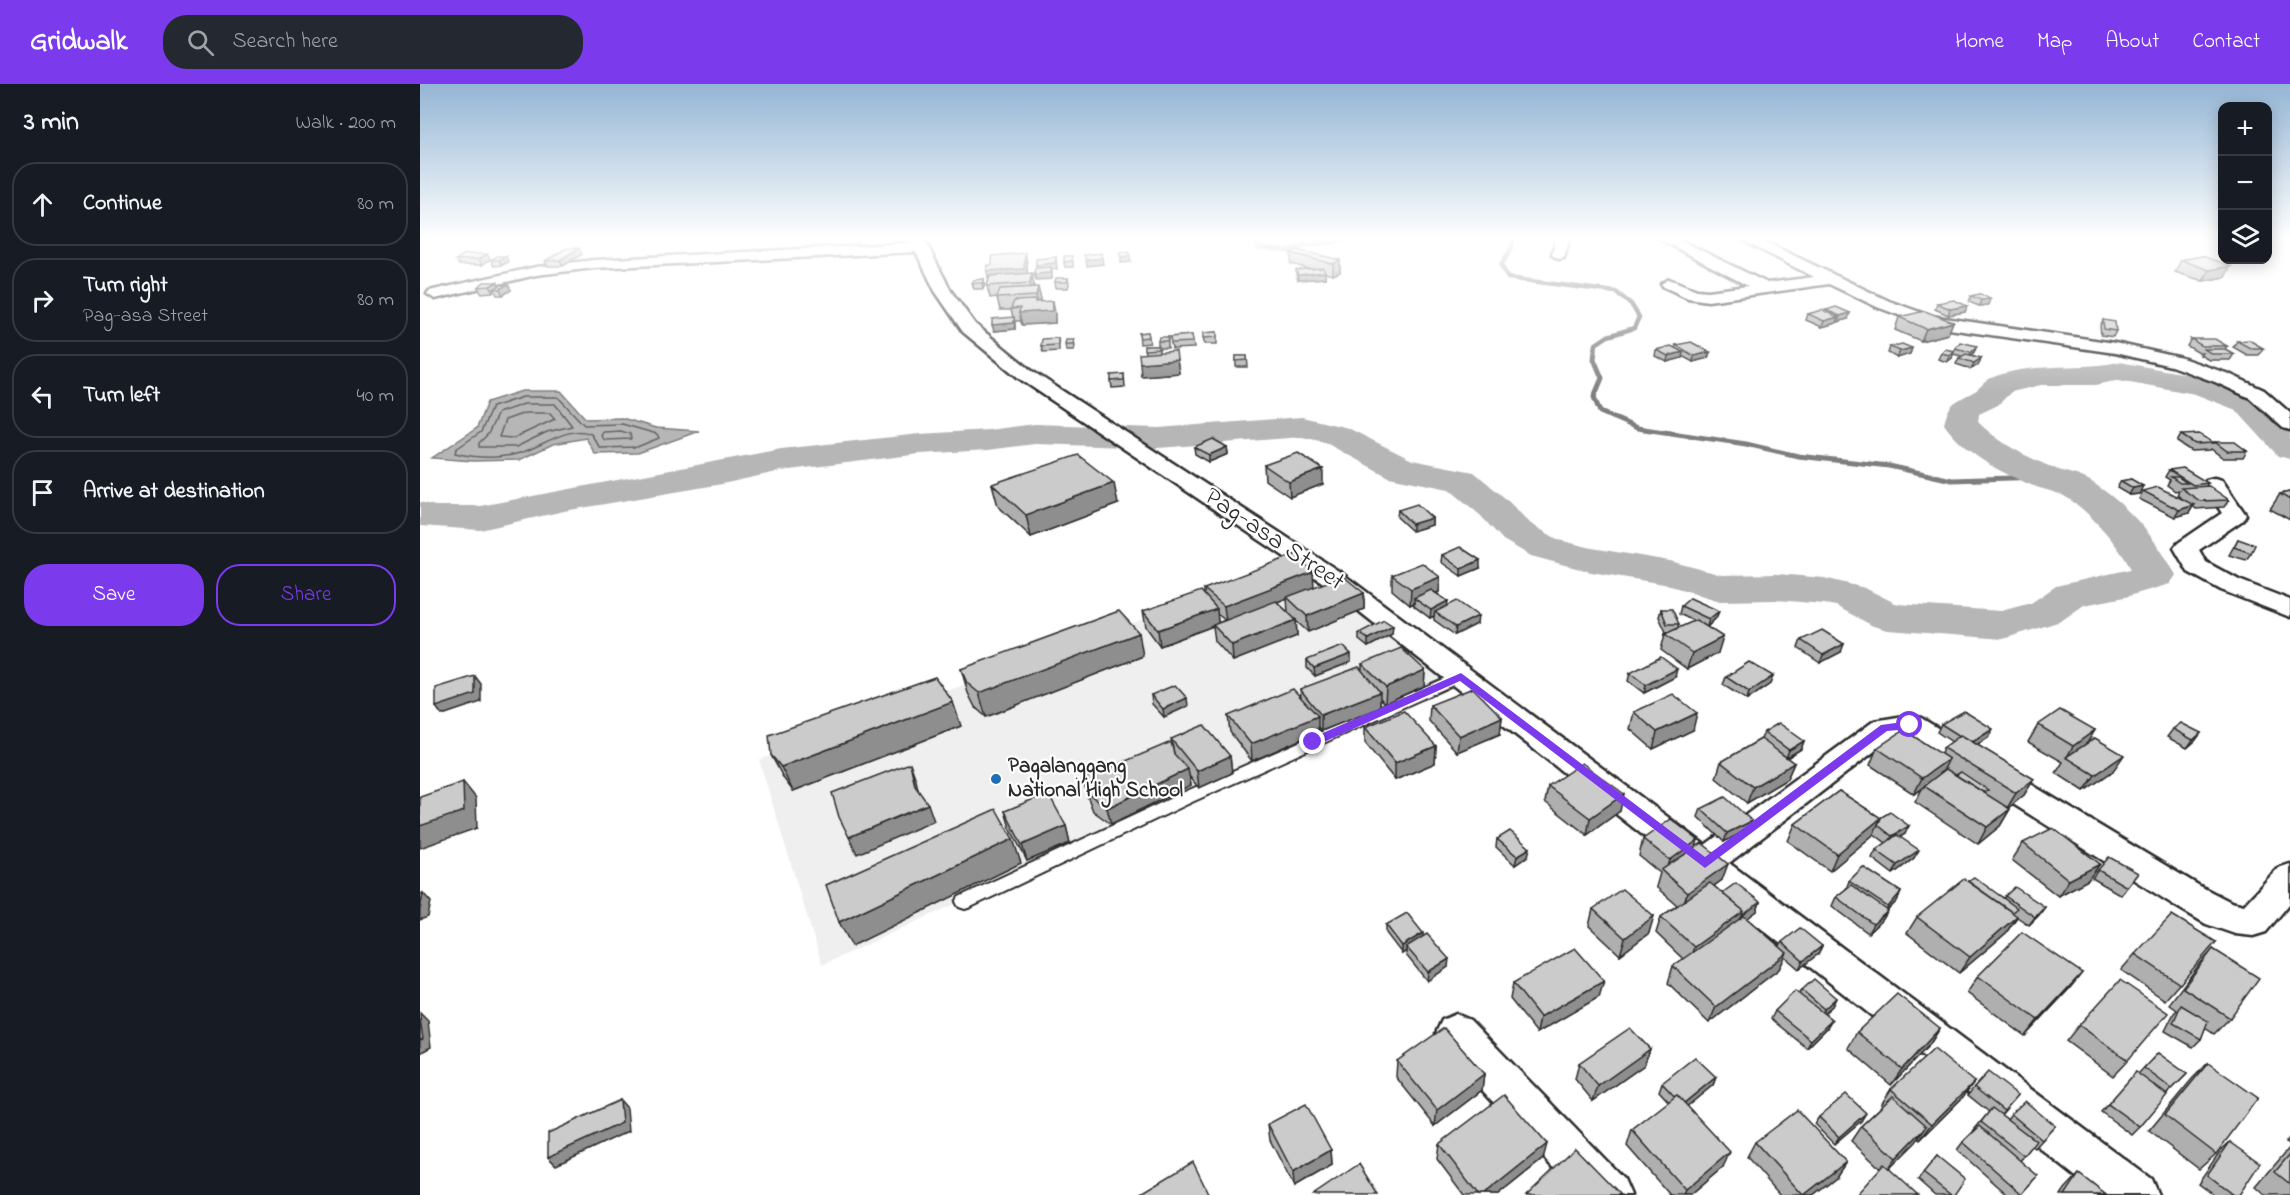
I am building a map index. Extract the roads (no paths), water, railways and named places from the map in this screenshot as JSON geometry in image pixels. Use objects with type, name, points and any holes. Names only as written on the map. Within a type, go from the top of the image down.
[{"type":"street","points":[[435,294],[459,289]]},
{"type":"street","name":"Pag-asa Street","points":[[942,289],[969,328],[1026,375],[1331,577],[2135,1195]]},
{"type":"street","points":[[1682,289],[1701,296],[1758,289]]},
{"type":"street","points":[[1851,289],[1928,321],[2115,348],[2176,362],[2222,378],[2257,394],[2290,424]]},
{"type":"street","points":[[2214,485],[2235,515],[2186,548],[2197,567],[2230,585],[2290,609]]},
{"type":"street","points":[[1705,863],[1884,728],[1910,725],[2186,895],[2224,916],[2241,922],[2253,921],[2290,878]]},
{"type":"street","points":[[1456,1034],[1608,1195]]},
{"type":"lane","points":[[965,902],[1186,798],[1461,676]]},
{"type":"water","points":[[522,391],[561,391],[586,419],[622,418],[656,428],[699,431],[638,453],[595,454],[586,438],[553,444],[519,460],[473,461],[432,458],[477,428],[487,402]]},
{"type":"waterway","points":[[1592,289],[1616,292],[1631,304],[1639,317],[1634,328],[1608,336],[1596,344],[1595,351]]},
{"type":"waterway","points":[[1595,350],[1594,359],[1602,378],[1594,397],[1600,412],[1637,428],[1746,444],[1798,456],[1889,466],[1952,480],[2044,477]]},
{"type":"waterway","points":[[420,513],[429,517],[480,518],[781,460],[920,444],[988,440],[1035,434],[1158,438],[1302,427],[1336,435],[1402,469],[1461,480],[1493,507],[1517,532],[1545,548],[1591,560],[1670,573],[1720,588],[1777,587],[1824,591],[1850,597],[1888,617],[2003,625],[2046,612],[2071,595],[2110,588],[2155,575],[2139,545],[2113,518],[2076,488],[2006,460],[1978,441],[1961,424],[1964,409],[1987,398],[2000,385],[2041,376],[2096,376],[2119,371],[2203,386],[2247,403],[2290,449]]},
{"type":"place","name":"Pagalanggang National High School","points":[[996,779]]}]
